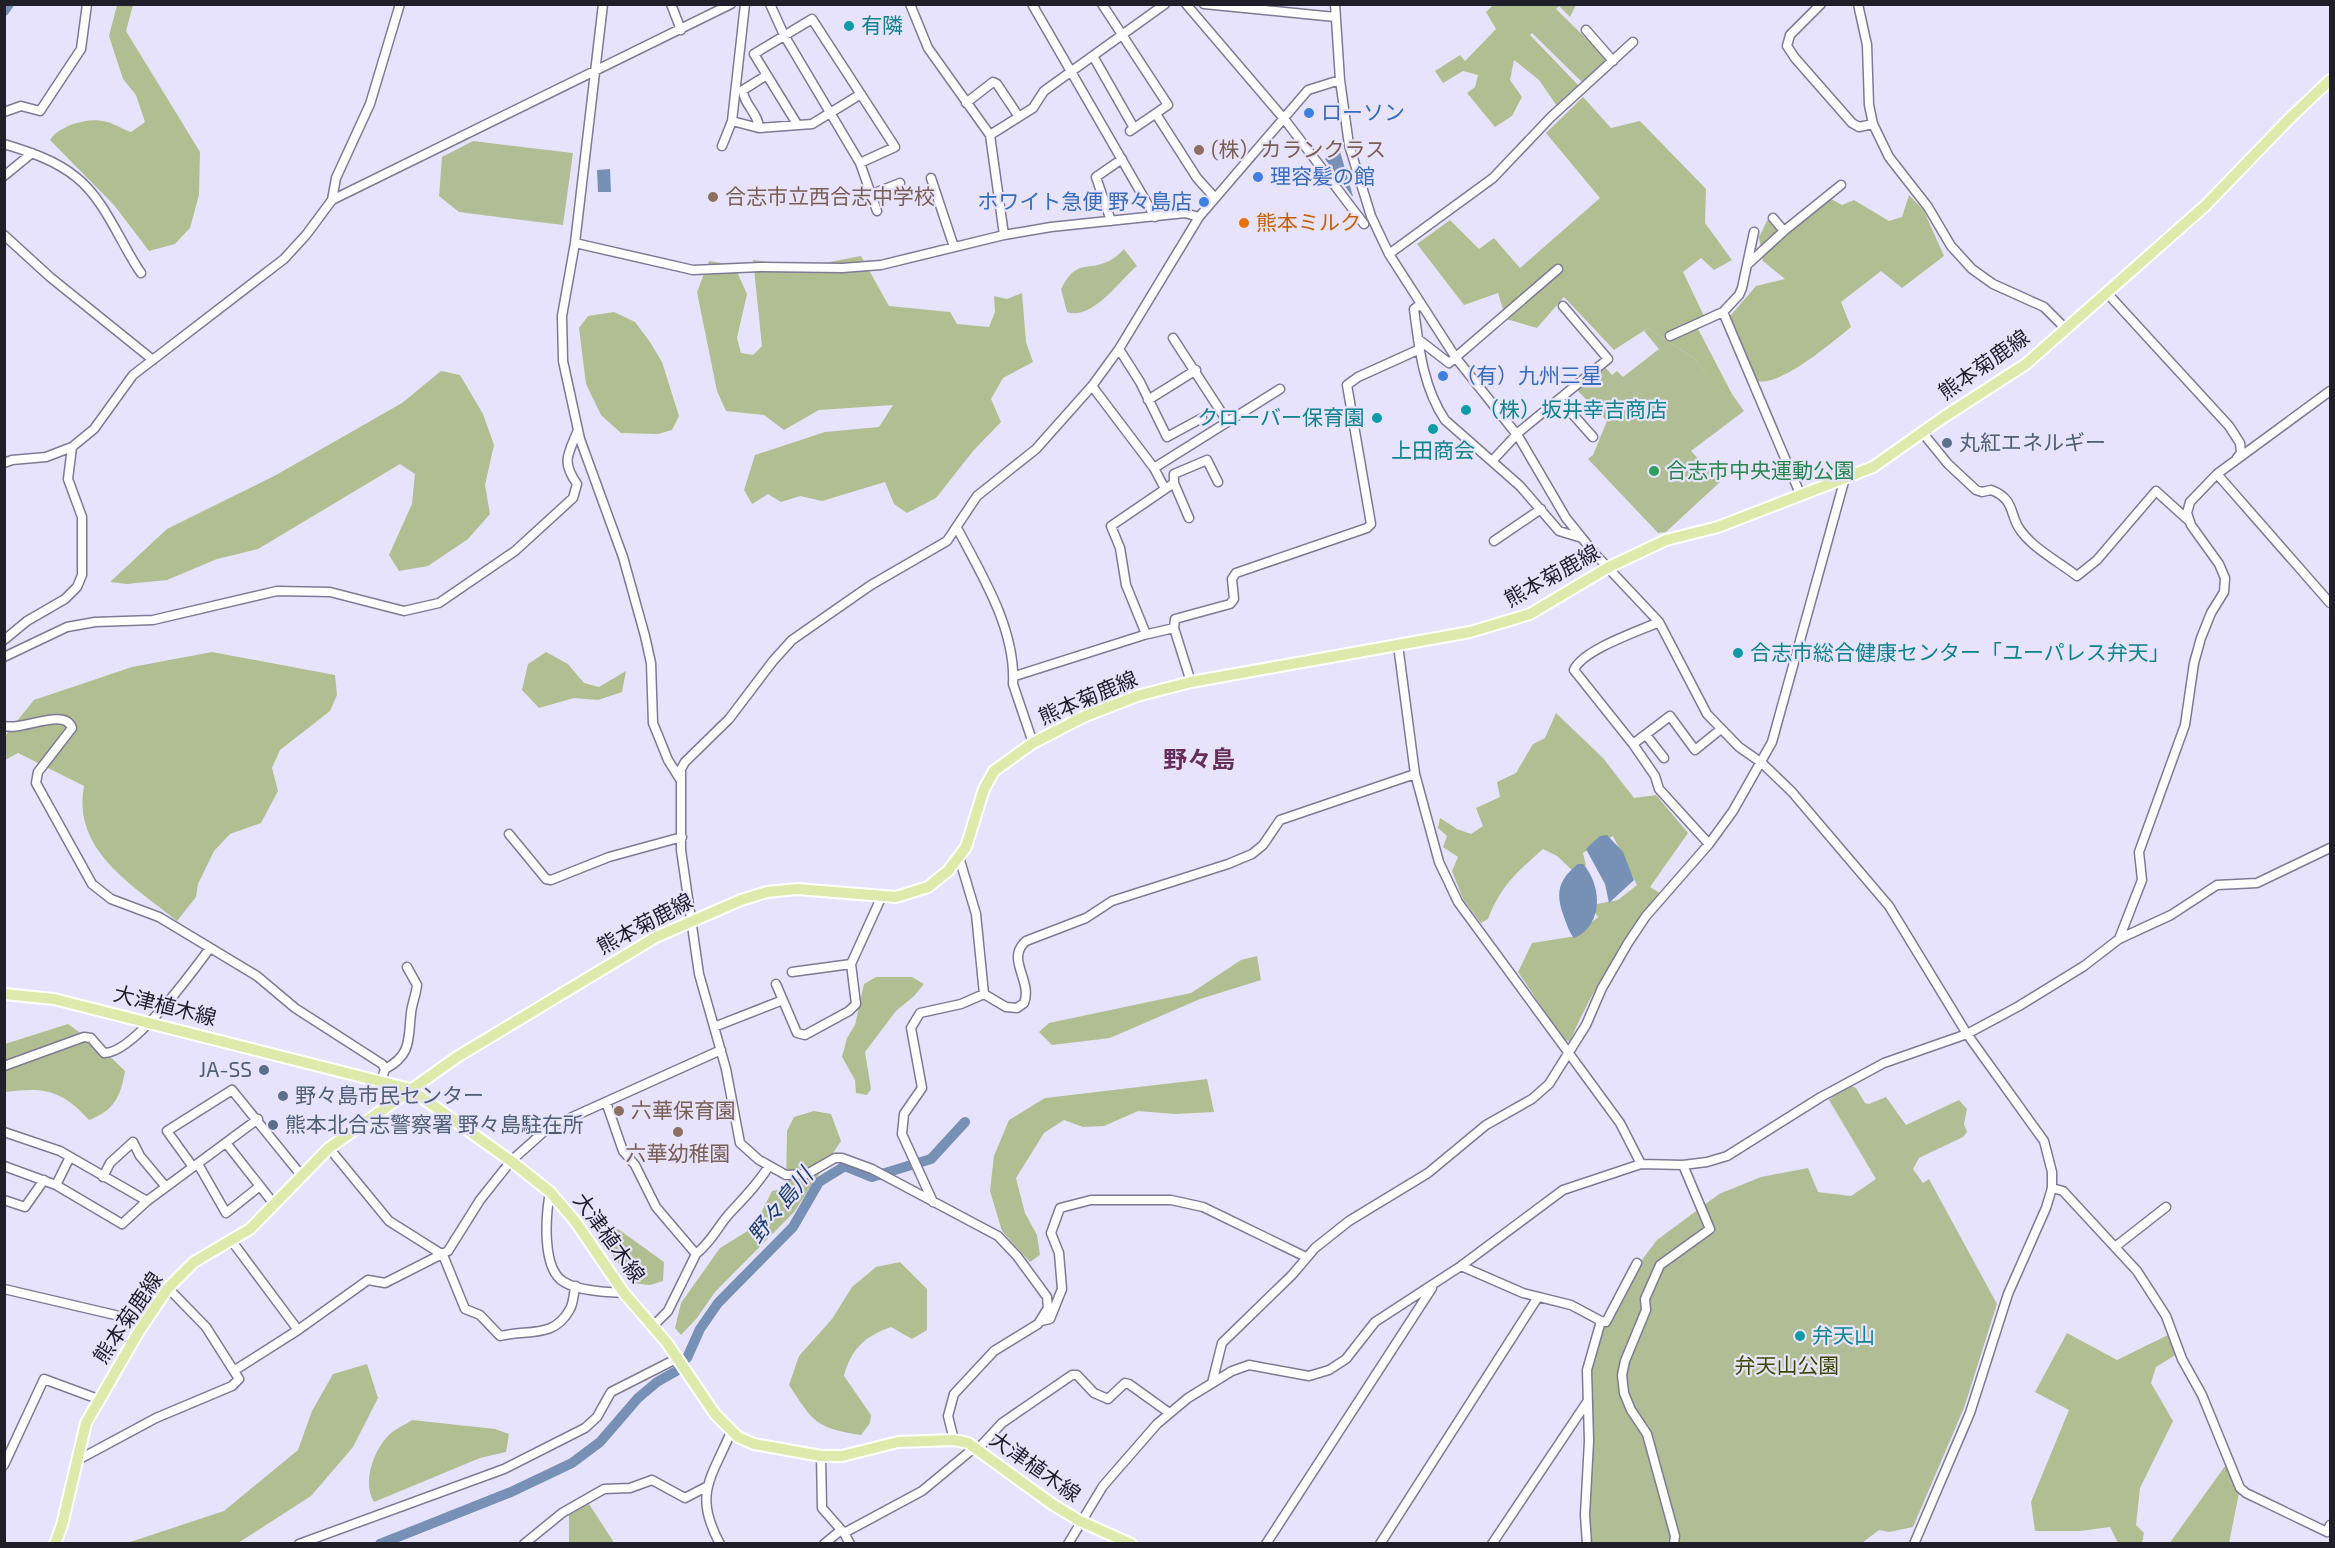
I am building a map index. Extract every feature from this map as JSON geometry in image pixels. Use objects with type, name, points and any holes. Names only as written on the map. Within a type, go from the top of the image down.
[{"type":"main road","name":"熊本菊鹿線","points":[[55,1544],[62,1525],[86,1423],[98,1399],[168,1288],[194,1262],[250,1229],[329,1148],[457,1057],[584,980],[691,920],[741,900],[780,889],[881,898],[908,895],[928,886],[948,871],[959,857],[970,836],[984,789],[994,771],[1033,743],[1108,706],[1191,682],[1398,645],[1510,622],[1530,614],[1609,567],[1666,540],[1718,527],[1873,467],[2026,364],[2205,206],[2289,119],[2331,80]]},
{"type":"main road","name":"大津植木線","points":[[4,994],[54,999],[153,1022],[410,1089],[511,1161],[550,1192],[575,1221],[624,1293],[678,1358],[715,1414],[731,1432],[754,1443],[821,1456],[843,1456],[898,1442],[954,1440],[976,1449],[1080,1521],[1131,1544]]},
{"type":"street","points":[[4,112],[21,106],[40,111],[81,49],[87,4]]},
{"type":"street","points":[[4,463],[12,460],[45,457],[72,447],[94,429],[133,375],[284,259],[306,235],[332,200],[336,178],[370,104],[400,4]]},
{"type":"street","points":[[603,4],[575,243],[562,316],[562,361],[578,430],[602,505],[623,557],[645,636],[651,663],[653,723],[668,760],[681,781]]},
{"type":"street","points":[[671,4],[681,30]]},
{"type":"street","points":[[332,200],[594,74],[731,4]]},
{"type":"street","points":[[722,146],[732,121],[745,4]]},
{"type":"street","points":[[770,4],[784,35],[832,111],[860,163],[878,211]]},
{"type":"street","points":[[910,4],[928,48],[990,135],[1004,235]]},
{"type":"street","points":[[1032,4],[1155,217]]},
{"type":"street","points":[[1093,56],[1132,129],[1168,105],[1102,4]]},
{"type":"street","points":[[990,135],[1033,108],[1044,91],[1165,4]]},
{"type":"street","points":[[1186,4],[1285,120],[1364,224]]},
{"type":"street","points":[[1204,4],[1335,17]]},
{"type":"street","points":[[1335,4],[1340,80],[1357,177],[1371,216],[1389,254],[1456,358],[1518,436],[1553,497],[1582,538],[1659,622],[1707,714],[1792,792],[1889,906],[1966,1034],[2044,1141],[2050,1157],[2052,1188],[2046,1209],[2008,1294],[1970,1413],[1914,1544]]},
{"type":"street","points":[[1821,4],[1790,35],[1787,46],[1852,123],[1859,127],[1873,124]]},
{"type":"street","points":[[1858,4],[1867,45],[1869,105],[1873,124],[1889,158],[1919,194],[1961,259],[1993,284],[2043,307],[2066,329]]},
{"type":"street","points":[[797,124],[754,54],[812,19],[895,147],[860,163]]},
{"type":"street","points":[[1586,30],[1612,61]]},
{"type":"street","points":[[1389,254],[1493,178],[1551,117],[1633,42]]},
{"type":"street","points":[[759,128],[759,122],[743,97],[743,90],[766,75]]},
{"type":"street","points":[[1041,1321],[1048,1308],[1047,1297],[1017,1256],[998,1236],[873,1169],[842,1158],[835,1158],[807,1174],[795,1177],[769,1166],[744,1148],[737,1136],[731,1089],[699,974],[683,867],[681,769],[685,762],[729,719],[792,640],[871,585],[947,541],[977,496],[1036,449],[1092,386],[1119,349],[1199,217],[1285,120],[1308,90],[1340,80]]},
{"type":"street","points":[[966,103],[993,82],[997,84],[1019,117]]},
{"type":"street","points":[[732,121],[759,128],[812,124],[861,94]]},
{"type":"street","points":[[1156,114],[1197,178],[1215,198]]},
{"type":"street","points":[[4,144],[32,153],[64,168],[87,188],[141,273]]},
{"type":"street","points":[[4,176],[32,153]]},
{"type":"street","points":[[1111,221],[1096,177],[1122,159]]},
{"type":"street","points":[[931,178],[954,247]]},
{"type":"street","points":[[872,194],[900,183]]},
{"type":"street","points":[[1747,265],[1784,231],[1841,185]]},
{"type":"street","points":[[575,243],[693,270],[881,265],[1004,235],[1185,213],[1199,217]]},
{"type":"street","points":[[1773,218],[1784,231]]},
{"type":"street","points":[[1670,336],[1723,312],[1739,295],[1754,232]]},
{"type":"street","points":[[4,235],[50,277],[153,360]]},
{"type":"street","points":[[1418,339],[1446,362],[1456,358],[1558,269]]},
{"type":"street","points":[[2107,293],[2229,426],[2240,443],[2241,453],[2237,459]]},
{"type":"street","points":[[1421,304],[1414,309],[1425,377],[1445,420],[1493,460],[1559,531],[1582,538]]},
{"type":"street","points":[[1493,460],[1520,432],[1608,359],[1563,306]]},
{"type":"street","points":[[1723,312],[1801,496]]},
{"type":"street","points":[[1173,338],[1196,370],[1227,421]]},
{"type":"street","points":[[1119,349],[1167,437],[1202,418]]},
{"type":"street","points":[[1191,682],[1174,628],[1175,619],[1230,604],[1234,599],[1232,579],[1236,573],[1367,528],[1371,524],[1347,385],[1358,377],[1420,350]]},
{"type":"street","points":[[1148,400],[1196,370]]},
{"type":"street","points":[[1092,386],[1155,468],[1164,487]]},
{"type":"street","points":[[1155,468],[1280,389]]},
{"type":"street","points":[[2119,939],[2142,880],[2139,852],[2185,725],[2201,638],[2224,592],[2225,578],[2219,564],[2190,521],[2187,513],[2190,502],[2217,474],[2331,391]]},
{"type":"street","points":[[1560,399],[1593,437]]},
{"type":"street","points":[[4,657],[67,627],[95,622],[153,620],[277,591],[330,592],[404,611],[439,603],[515,551],[573,498],[577,484],[567,470],[566,459],[578,430]]},
{"type":"street","points":[[1922,432],[1948,464],[1976,490],[1982,492],[1991,490],[2004,499],[2011,506],[2019,530],[2077,576],[2097,560],[2156,491],[2190,521]]},
{"type":"street","points":[[4,640],[27,621],[65,599],[77,587],[82,575],[82,517],[68,479],[72,447]]},
{"type":"street","points":[[1189,518],[1174,483],[1174,474],[1207,460],[1218,482]]},
{"type":"street","points":[[2217,474],[2331,603]]},
{"type":"street","points":[[1212,1383],[1222,1343],[1292,1275],[1305,1257],[1349,1221],[1428,1173],[1486,1125],[1532,1099],[1549,1084],[1586,1025],[1602,988],[1640,925],[1709,844],[1762,763],[1772,742],[1845,478]]},
{"type":"street","points":[[1146,634],[1126,585],[1120,548],[1111,528],[1112,524],[1164,487],[1174,483]]},
{"type":"street","points":[[1494,541],[1540,509]]},
{"type":"street","points":[[957,528],[1006,633],[1015,676],[1013,684],[1033,743]]},
{"type":"street","points":[[1659,622],[1602,648],[1587,657],[1574,670],[1633,744],[1655,776],[1659,789],[1709,844]]},
{"type":"street","points":[[1015,676],[1146,634],[1174,628]]},
{"type":"street","points":[[1398,645],[1415,774],[1439,862],[1458,902],[1473,926],[1569,1051],[1620,1123],[1641,1164]]},
{"type":"street","points":[[1633,744],[1670,716],[1695,750],[1721,729]]},
{"type":"street","points":[[5,724],[12,728],[53,719],[64,719],[71,724],[72,728],[38,772],[36,783],[92,884],[111,898],[159,917],[257,976],[295,1008],[382,1064],[385,1069]]},
{"type":"street","points":[[1646,735],[1664,758]]},
{"type":"street","points":[[984,994],[1006,1007],[1017,1008],[1024,1003],[1027,990],[1017,955],[1018,947],[1026,941],[1086,918],[1112,901],[1228,864],[1252,854],[1263,845],[1280,820],[1415,774]]},
{"type":"street","points":[[509,834],[546,879],[551,880],[609,857],[682,837]]},
{"type":"street","points":[[1068,1544],[1080,1521],[1110,1478],[1168,1412],[1232,1371],[1249,1365],[1267,1367],[1299,1376],[1329,1370],[1346,1359],[1375,1322],[1434,1285],[1563,1190],[1592,1178],[1641,1164],[1683,1165],[1707,1162],[1727,1156],[1821,1097],[1884,1063],[1966,1034],[2055,984],[2119,939],[2171,915],[2217,885],[2257,883],[2331,848]]},
{"type":"street","points":[[959,857],[976,914],[984,994]]},
{"type":"street","points":[[776,984],[797,1033],[802,1035],[849,1011],[856,1001],[851,964],[881,898]]},
{"type":"street","points":[[4,1066],[84,1037],[91,1038],[101,1052],[109,1053],[153,1022],[210,948]]},
{"type":"street","points":[[792,972],[851,964]]},
{"type":"street","points":[[381,1082],[385,1069],[392,1065],[410,1044],[411,1016],[417,985],[407,967]]},
{"type":"street","points":[[933,1202],[902,1134],[904,1114],[922,1088],[911,1028],[920,1013],[961,1004],[984,994]]},
{"type":"street","points":[[714,1028],[783,1000]]},
{"type":"street","points":[[235,1370],[368,1280],[385,1283],[443,1255],[448,1251],[480,1200],[511,1161],[548,1128],[721,1050]]},
{"type":"street","points":[[260,1186],[226,1213],[196,1166],[167,1131],[232,1090],[258,1119],[301,1175]]},
{"type":"street","points":[[606,1102],[623,1151],[635,1165],[656,1207],[696,1254]]},
{"type":"street","points":[[4,1166],[56,1185],[122,1224],[147,1201],[258,1119]]},
{"type":"street","points":[[4,1132],[60,1150],[147,1201]]},
{"type":"street","points":[[103,1177],[110,1163],[133,1142],[140,1156],[166,1187]]},
{"type":"street","points":[[226,1143],[274,1204]]},
{"type":"street","points":[[329,1148],[389,1221],[443,1255],[465,1309],[480,1315],[500,1336],[551,1329],[563,1320],[571,1306],[576,1286]]},
{"type":"street","points":[[56,1185],[70,1157]]},
{"type":"street","points":[[1674,1544],[1674,1536],[1647,1434],[1631,1410],[1624,1393],[1622,1375],[1624,1361],[1646,1310],[1645,1299],[1660,1264],[1710,1229],[1683,1165]]},
{"type":"street","points":[[653,1326],[668,1311],[696,1254],[713,1239],[728,1215],[755,1188],[769,1166]]},
{"type":"street","points":[[4,1200],[25,1207],[44,1180]]},
{"type":"street","points":[[2052,1188],[2063,1191],[2137,1271],[2166,1316],[2182,1359],[2202,1395],[2240,1488],[2327,1532],[2331,1525]]},
{"type":"street","points":[[550,1192],[547,1209],[548,1249],[552,1268],[564,1282],[624,1293]]},
{"type":"street","points":[[954,1440],[948,1416],[954,1394],[994,1351],[1041,1321],[1050,1319],[1062,1289],[1059,1253],[1051,1233],[1060,1208],[1074,1204],[1132,1198],[1171,1200],[1203,1207],[1305,1257]]},
{"type":"street","points":[[2115,1247],[2166,1207]]},
{"type":"street","points":[[231,1240],[298,1329]]},
{"type":"street","points":[[1461,1266],[1539,1297],[1571,1305],[1606,1322],[1637,1263]]},
{"type":"street","points":[[1266,1544],[1434,1285]]},
{"type":"street","points":[[76,1461],[156,1418],[232,1386],[239,1379],[206,1327],[168,1288]]},
{"type":"street","points":[[4,1289],[145,1322]]},
{"type":"street","points":[[1380,1544],[1539,1297]]},
{"type":"street","points":[[1587,1544],[1585,1515],[1589,1441],[1587,1370],[1601,1321]]},
{"type":"street","points":[[299,1544],[504,1469],[585,1428],[597,1417],[611,1392],[678,1358]]},
{"type":"street","points":[[824,1544],[843,1531],[922,1491],[976,1449],[1002,1423],[1072,1375],[1079,1377],[1098,1396],[1108,1399],[1125,1383],[1129,1384],[1168,1412]]},
{"type":"street","points":[[4,1464],[44,1379],[98,1399]]},
{"type":"street","points":[[1492,1544],[1587,1402]]},
{"type":"street","points":[[720,1544],[707,1518],[705,1503],[708,1486],[731,1432]]},
{"type":"street","points":[[821,1456],[822,1508],[843,1531],[850,1544]]},
{"type":"street","points":[[524,1544],[562,1513],[604,1489],[630,1488],[652,1480],[685,1498],[708,1486]]},
{"type":"green space","points":[[117,5],[133,5],[126,31],[200,152],[199,195],[190,228],[175,244],[149,251],[114,205],[50,140],[66,127],[81,122],[96,120],[106,122],[131,132],[145,122],[136,95],[123,79],[109,36]]},
{"type":"green space","points":[[1493,5],[1576,5],[1570,17],[1559,6],[1530,35],[1579,86],[1557,106],[1539,80],[1514,60],[1510,80],[1522,97],[1512,116],[1495,127],[1467,93],[1475,87],[1478,75],[1463,71],[1443,83],[1435,71],[1460,55],[1465,61],[1496,29],[1486,12]]},
{"type":"green space","points":[[1554,7],[1608,60],[1584,84],[1530,31]]},
{"type":"green space","points":[[1583,97],[1611,128],[1640,121],[1706,189],[1705,223],[1732,260],[1714,270],[1701,258],[1683,272],[1704,316],[1696,325],[1732,394],[1723,400],[1695,359],[1648,328],[1614,350],[1564,297],[1537,328],[1506,319],[1498,293],[1464,305],[1417,244],[1450,220],[1479,249],[1494,238],[1520,268],[1600,198],[1546,133]]},
{"type":"green space","points":[[473,141],[573,153],[563,225],[459,212],[439,196],[442,157]]},
{"type":"green space","points":[[1822,194],[1842,205],[1854,200],[1889,221],[1902,217],[1909,195],[1924,211],[1944,256],[1902,288],[1881,271],[1841,302],[1851,327],[1790,371],[1777,378],[1764,381],[1755,380],[1739,362],[1724,323],[1756,286],[1785,279],[1763,261],[1759,237],[1768,219],[1784,230],[1793,228],[1804,209]]},
{"type":"green space","points":[[1124,249],[1137,266],[1096,305],[1086,311],[1067,312],[1061,289],[1072,273],[1077,269],[1109,261]]},
{"type":"green space","points":[[861,256],[889,306],[950,312],[957,324],[989,327],[995,312],[994,296],[1007,299],[1022,293],[1026,342],[1033,362],[1003,378],[991,399],[1001,422],[973,451],[936,498],[907,513],[894,504],[885,482],[822,501],[800,496],[781,502],[768,494],[752,504],[744,490],[755,455],[825,432],[879,427],[893,405],[819,410],[784,430],[764,415],[726,411],[717,391],[697,292],[709,261],[734,265],[747,294],[737,338],[741,353],[753,355],[762,346],[753,260],[803,267]]},
{"type":"green space","points":[[614,312],[635,322],[662,362],[679,416],[672,430],[658,434],[621,433],[601,415],[586,384],[579,328],[588,316]]},
{"type":"green space","points":[[1648,328],[1695,359],[1723,399],[1732,394],[1744,411],[1691,451],[1720,482],[1666,532],[1658,533],[1588,459],[1593,455],[1607,421],[1576,389],[1604,366],[1612,375],[1617,371],[1623,377],[1659,349],[1644,331]]},
{"type":"green space","points":[[441,371],[460,375],[483,414],[494,445],[485,485],[490,514],[468,539],[428,566],[399,571],[389,555],[412,504],[415,474],[400,464],[258,549],[217,559],[167,580],[127,584],[110,582],[167,529],[276,475],[402,403]]},
{"type":"green space","points":[[212,652],[335,675],[337,695],[330,711],[280,750],[272,768],[278,791],[261,823],[230,834],[214,851],[198,884],[196,897],[177,921],[125,880],[97,848],[87,829],[83,809],[84,786],[18,753],[5,760],[4,737],[34,700],[132,667]]},
{"type":"green space","points":[[546,652],[568,664],[584,683],[599,687],[626,671],[622,692],[598,700],[574,698],[539,708],[522,690],[528,664]]},
{"type":"green space","points":[[1556,713],[1603,758],[1634,798],[1656,795],[1688,833],[1650,887],[1660,893],[1610,964],[1570,1041],[1564,1040],[1518,972],[1532,943],[1576,936],[1598,917],[1593,910],[1597,904],[1618,900],[1637,885],[1613,836],[1583,853],[1586,866],[1575,873],[1557,856],[1543,849],[1510,881],[1498,898],[1488,919],[1481,923],[1463,899],[1452,871],[1458,857],[1443,847],[1447,836],[1438,828],[1440,818],[1457,829],[1471,834],[1483,826],[1476,808],[1500,797],[1497,782],[1516,773],[1533,744],[1545,738]]},
{"type":"green space","points":[[1257,956],[1261,980],[1200,999],[1110,1038],[1052,1045],[1039,1032],[1049,1023],[1191,993],[1241,960]]},
{"type":"green space","points":[[876,977],[912,977],[924,984],[896,1011],[865,1052],[871,1089],[867,1095],[856,1093],[855,1080],[842,1057],[847,1038],[855,1025],[864,984]]},
{"type":"green space","points":[[68,1024],[101,1048],[125,1071],[115,1102],[105,1112],[89,1120],[70,1102],[52,1093],[31,1090],[5,1092],[5,1044]]},
{"type":"green space","points":[[1207,1079],[1214,1112],[1175,1114],[1138,1111],[1104,1126],[1083,1127],[1064,1120],[1044,1133],[1016,1178],[1025,1213],[1037,1235],[1040,1255],[1030,1262],[1002,1231],[990,1191],[994,1156],[1009,1120],[1045,1098]]},
{"type":"green space","name":"弁天山公園","points":[[1848,1084],[1856,1088],[1865,1103],[1869,1104],[1886,1097],[1906,1125],[1959,1100],[1967,1109],[1964,1124],[1967,1132],[1963,1137],[1919,1158],[1913,1169],[1923,1183],[1929,1179],[1997,1304],[1964,1408],[1913,1527],[1889,1532],[1879,1530],[1862,1543],[1590,1544],[1588,1515],[1590,1370],[1597,1341],[1641,1261],[1657,1240],[1719,1194],[1761,1177],[1808,1168],[1818,1192],[1851,1196],[1876,1179],[1829,1100]]},
{"type":"green space","points":[[814,1111],[831,1114],[841,1141],[794,1212],[715,1292],[697,1318],[681,1335],[675,1328],[681,1303],[720,1248],[754,1227],[772,1191],[786,1188],[787,1131],[794,1117]]},
{"type":"green space","points":[[618,1229],[664,1262],[663,1281],[650,1285],[632,1283],[603,1241],[605,1233]]},
{"type":"green space","points":[[900,1262],[927,1289],[927,1330],[912,1339],[891,1327],[860,1345],[851,1358],[844,1376],[871,1415],[870,1423],[861,1435],[834,1430],[811,1416],[789,1385],[799,1356],[832,1319],[852,1287],[876,1267]]},
{"type":"green space","points":[[2067,1333],[2117,1360],[2168,1335],[2177,1354],[2156,1367],[2151,1383],[2173,1421],[2140,1488],[2136,1525],[2144,1533],[2142,1543],[2118,1543],[2110,1527],[2080,1531],[2035,1531],[2031,1502],[2069,1410],[2035,1392]]},
{"type":"green space","points":[[367,1364],[378,1398],[353,1447],[311,1496],[238,1543],[127,1543],[224,1511],[298,1450],[312,1411],[333,1374]]},
{"type":"green space","points":[[412,1420],[495,1429],[509,1434],[506,1452],[480,1458],[374,1502],[369,1477],[378,1450],[390,1434]]},
{"type":"green space","points":[[2228,1462],[2240,1488],[2229,1543],[2169,1544]]},
{"type":"green space","points":[[589,1504],[613,1543],[569,1543],[569,1515]]},
{"type":"water","points":[[1339,148],[1353,196],[1325,159]]},
{"type":"water","points":[[610,169],[611,192],[598,192],[597,170]]},
{"type":"water","points":[[1607,835],[1623,852],[1634,880],[1609,903],[1605,884],[1586,849],[1600,836]]},
{"type":"water","points":[[1578,864],[1583,864],[1594,883],[1597,904],[1591,924],[1574,938],[1564,917],[1559,894],[1562,881]]},
{"type":"waterway","points":[[4,11],[9,4]]},
{"type":"waterway","name":"野々島川","points":[[687,1358],[700,1329],[718,1303],[793,1227],[819,1182],[845,1166],[872,1177],[931,1159],[965,1122]]},
{"type":"waterway","name":"野々島川","points":[[380,1544],[511,1492],[572,1463],[600,1442],[638,1398],[657,1382],[678,1370]]},
{"type":"place","name":"有隣","points":[[849,26]]},
{"type":"place","name":"ローソン","points":[[1309,113]]},
{"type":"place","name":"(株）カランクラス","points":[[1199,150]]},
{"type":"place","name":"理容髪の館","points":[[1258,177]]},
{"type":"place","name":"合志市立西合志中学校","points":[[713,197]]},
{"type":"place","name":"ホワイト急便 野々島店","points":[[1204,202]]},
{"type":"place","name":"熊本ミルク","points":[[1244,223]]},
{"type":"place","name":"（有）九州三星","points":[[1443,376]]},
{"type":"place","name":"（株）坂井幸吉商店","points":[[1466,410]]},
{"type":"place","name":"クローバー保育園","points":[[1377,418]]},
{"type":"place","name":"上田商会","points":[[1433,429]]},
{"type":"place","name":"丸紅エネルギー","points":[[1947,443]]},
{"type":"place","name":"合志市中央運動公園","points":[[1654,471]]},
{"type":"place","name":"合志市総合健康センター「ユーパレス弁天」","points":[[1738,653]]},
{"type":"place","name":"JA-SS","points":[[264,1070]]},
{"type":"place","name":"野々島市民センター","points":[[283,1096]]},
{"type":"place","name":"六華保育園","points":[[619,1111]]},
{"type":"place","name":"熊本北合志警察署 野々島駐在所","points":[[273,1125]]},
{"type":"place","name":"六華幼稚園","points":[[678,1132]]},
{"type":"place","name":"弁天山","points":[[1800,1336]]},
{"type":"district","name":"野々島","points":[[1199,760]]}]
